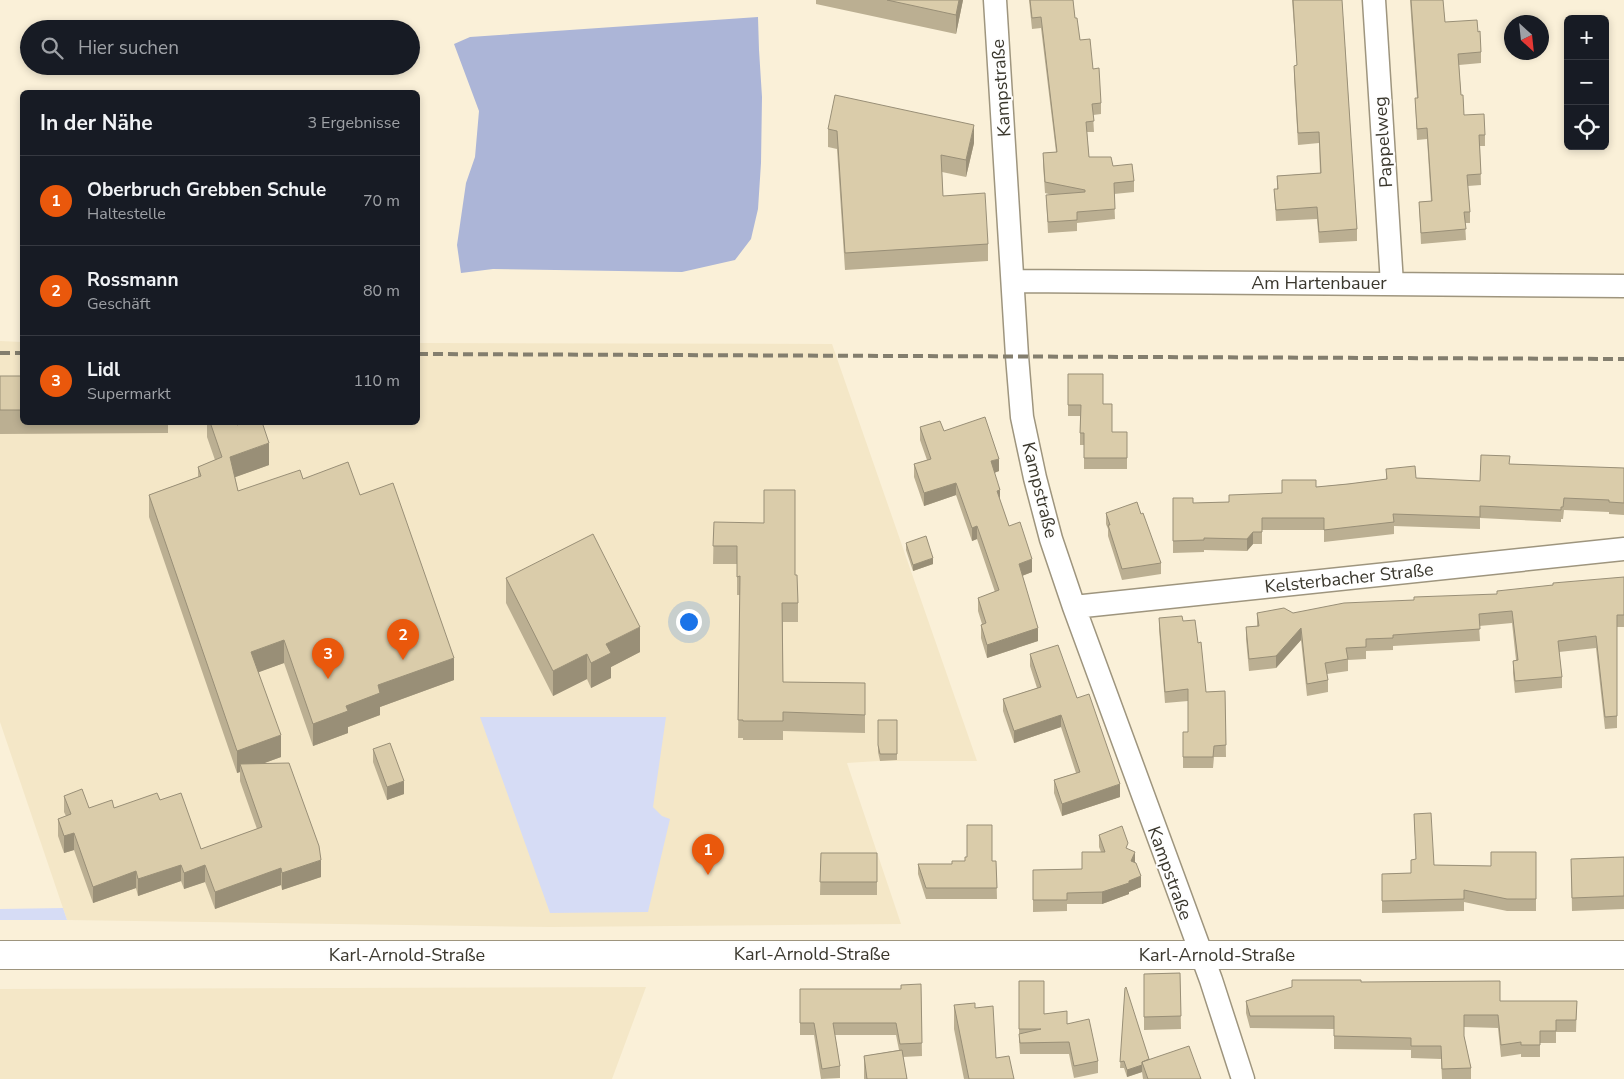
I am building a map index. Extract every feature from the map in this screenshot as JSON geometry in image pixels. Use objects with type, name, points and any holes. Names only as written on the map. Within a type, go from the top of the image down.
[{"type":"main road","name":"Karl-Arnold-Straße","points":[[0,955],[1624,955]]},
{"type":"street","name":"Kampstraße","points":[[995,0],[1022,418],[1035,478],[1051,539],[1074,607],[1210,980],[1244,1079]]},
{"type":"street","name":"Pappelweg","points":[[1374,0],[1392,284]]},
{"type":"street","name":"Am Hartenbauer","points":[[1013,281],[1624,286]]},
{"type":"street","name":"Kelsterbacher Straße","points":[[1074,607],[1624,549]]},
{"type":"shaded area","points":[[758,17],[762,97],[758,209],[751,239],[735,260],[682,272],[493,269],[461,273],[457,245],[466,183],[475,157],[479,111],[454,44],[470,37]]},
{"type":"shaded area","points":[[0,341],[20,342],[20,377],[0,377]]},
{"type":"shaded area","points":[[420,343],[832,344],[977,761],[878,761],[847,763],[901,924],[550,927],[67,920],[0,722],[0,406],[20,421],[20,425],[420,425]]},
{"type":"shaded area","points":[[480,717],[666,717],[653,807],[662,816],[670,819],[648,912],[550,913]]},
{"type":"shaded area","points":[[63,908],[67,920],[0,920],[0,909]]},
{"type":"shaded area","points":[[646,987],[612,1079],[0,1079],[0,989]]},
{"type":"building","points":[[887,0],[959,0],[956,15]]},
{"type":"building","points":[[1030,0],[1073,0],[1080,40],[1090,39],[1093,69],[1099,68],[1101,103],[1092,104],[1094,121],[1086,122],[1089,157],[1111,157],[1113,166],[1132,164],[1134,181],[1114,183],[1115,209],[1077,212],[1077,220],[1048,222],[1046,195],[1085,192],[1085,190],[1045,182],[1043,153],[1057,152],[1041,17],[1032,18]]},
{"type":"building","points":[[1293,0],[1342,0],[1357,229],[1319,232],[1317,207],[1276,210],[1274,189],[1278,189],[1277,176],[1321,173],[1319,132],[1298,133],[1294,66],[1297,65]]},
{"type":"building","points":[[1411,0],[1443,0],[1445,22],[1477,20],[1478,32],[1480,31],[1481,52],[1458,54],[1464,115],[1484,114],[1485,135],[1479,135],[1481,174],[1467,175],[1470,212],[1464,212],[1466,229],[1421,233],[1419,202],[1432,201],[1427,128],[1417,129],[1415,98],[1418,98]]},
{"type":"building","points":[[835,95],[974,125],[966,160],[941,155],[943,196],[985,193],[988,244],[845,253],[837,131],[828,129]]},
{"type":"building","points":[[1068,374],[1103,374],[1103,404],[1112,404],[1112,432],[1127,432],[1127,458],[1084,458],[1084,433],[1080,433],[1081,405],[1068,405]]},
{"type":"building","points":[[0,376],[20,376],[20,410],[0,410]]},
{"type":"building","points":[[985,417],[999,459],[991,461],[1000,490],[997,491],[1009,526],[1020,522],[1032,559],[1019,564],[1038,628],[987,645],[981,625],[986,623],[978,598],[999,590],[977,526],[972,528],[956,483],[924,493],[914,464],[931,459],[920,427],[940,421],[944,431]]},
{"type":"building","points":[[211,425],[263,425],[269,443],[230,457],[238,491],[300,470],[303,479],[348,462],[360,495],[393,483],[454,658],[378,685],[380,693],[346,706],[348,711],[313,724],[284,640],[251,652],[281,735],[237,751],[149,495],[201,476],[198,467],[222,457]]},
{"type":"building","points":[[1481,455],[1510,456],[1509,464],[1624,468],[1624,503],[1609,502],[1609,500],[1564,498],[1561,510],[1480,506],[1480,517],[1393,514],[1394,522],[1324,530],[1324,518],[1262,518],[1262,532],[1253,532],[1247,539],[1204,538],[1204,540],[1173,541],[1173,498],[1193,498],[1193,503],[1229,502],[1229,495],[1282,493],[1282,480],[1316,480],[1316,487],[1348,484],[1387,479],[1386,469],[1415,466],[1416,478],[1480,481]]},
{"type":"building","points":[[764,490],[795,490],[795,575],[797,575],[798,603],[782,603],[783,682],[865,683],[865,715],[783,712],[783,721],[738,720],[740,576],[737,577],[737,546],[713,546],[714,522],[764,523]]},
{"type":"building","points":[[1137,502],[1141,514],[1143,513],[1161,563],[1122,569],[1106,513]]},
{"type":"building","points":[[593,534],[640,627],[606,644],[611,653],[591,663],[587,654],[553,671],[506,578]]},
{"type":"building","points":[[926,536],[933,558],[913,565],[906,543]]},
{"type":"building","points":[[1624,577],[1624,615],[1617,615],[1617,716],[1605,717],[1596,636],[1558,641],[1562,677],[1515,681],[1513,661],[1518,660],[1512,611],[1479,614],[1480,629],[1393,635],[1393,638],[1366,639],[1366,647],[1346,648],[1348,659],[1325,663],[1328,680],[1307,684],[1301,628],[1276,656],[1249,659],[1246,627],[1259,626],[1257,613],[1284,608],[1293,613],[1344,603],[1414,600],[1414,597],[1497,594],[1497,591],[1553,585],[1553,583]]},
{"type":"building","points":[[1182,616],[1183,621],[1195,620],[1198,643],[1201,642],[1206,692],[1225,691],[1226,745],[1214,746],[1213,757],[1183,757],[1183,732],[1188,732],[1188,689],[1165,692],[1159,618]]},
{"type":"building","points":[[1058,645],[1077,698],[1089,694],[1120,784],[1062,804],[1054,780],[1080,772],[1061,715],[1014,731],[1003,699],[1041,687],[1030,654]]},
{"type":"building","points":[[878,720],[897,720],[897,754],[880,754]]},
{"type":"building","points":[[390,743],[404,781],[387,787],[373,749]]},
{"type":"building","points":[[289,763],[319,846],[321,860],[282,873],[281,868],[215,892],[205,865],[184,873],[181,865],[138,879],[136,871],[93,887],[74,833],[64,836],[58,819],[71,814],[64,796],[82,789],[89,808],[112,800],[114,808],[157,793],[160,800],[181,793],[201,849],[262,827],[240,764]]},
{"type":"building","points":[[1431,813],[1434,865],[1491,866],[1491,852],[1536,852],[1536,899],[1507,899],[1464,890],[1464,899],[1382,901],[1382,874],[1411,873],[1411,860],[1416,859],[1414,814]]},
{"type":"building","points":[[967,825],[992,825],[992,861],[996,861],[997,888],[926,888],[918,864],[952,864],[952,861],[965,861],[965,857],[967,857]]},
{"type":"building","points":[[1122,826],[1128,843],[1126,848],[1135,852],[1131,861],[1136,863],[1141,876],[1129,881],[1129,883],[1102,892],[1067,893],[1067,900],[1033,900],[1033,870],[1082,869],[1082,852],[1105,852],[1099,835]]},
{"type":"building","points":[[821,853],[877,853],[877,882],[820,882]]},
{"type":"building","points":[[1624,857],[1624,896],[1572,898],[1571,859]]},
{"type":"building","points":[[1180,973],[1181,1016],[1144,1017],[1144,974]]},
{"type":"building","points":[[1292,980],[1361,980],[1361,982],[1500,981],[1500,1001],[1577,1001],[1576,1020],[1556,1020],[1556,1031],[1540,1031],[1540,1045],[1521,1045],[1521,1042],[1501,1045],[1498,1015],[1464,1015],[1464,1036],[1471,1068],[1442,1069],[1441,1046],[1411,1046],[1411,1038],[1334,1036],[1334,1016],[1250,1016],[1246,1001],[1292,987]]},
{"type":"building","points":[[1019,981],[1044,981],[1044,1014],[1067,1011],[1067,1024],[1089,1019],[1098,1061],[1074,1066],[1069,1042],[1020,1043],[1019,1034],[1041,1029],[1019,1029]]},
{"type":"building","points":[[921,984],[922,1043],[900,1044],[896,1023],[833,1023],[840,1066],[822,1069],[814,1023],[800,1023],[800,989],[901,989],[901,985]]},
{"type":"building","points":[[1126,987],[1149,1059],[1142,1062],[1142,1065],[1127,1070],[1124,1061],[1120,1062]]},
{"type":"building","points":[[975,1003],[975,1008],[993,1006],[996,1058],[1009,1056],[1014,1079],[969,1079],[954,1005]]},
{"type":"building","points":[[1189,1046],[1201,1079],[1148,1079],[1142,1062]]},
{"type":"building","points":[[902,1050],[907,1079],[867,1079],[864,1056]]},
{"type":"railway","points":[[0,353],[20,353]]},
{"type":"railway","points":[[420,354],[1624,359]]},
{"type":"place","name":"Rossmann","points":[[403,660]]},
{"type":"place","name":"Lidl","points":[[328,679]]},
{"type":"place","name":"Oberbruch Grebben Schule","points":[[708,875]]}]
